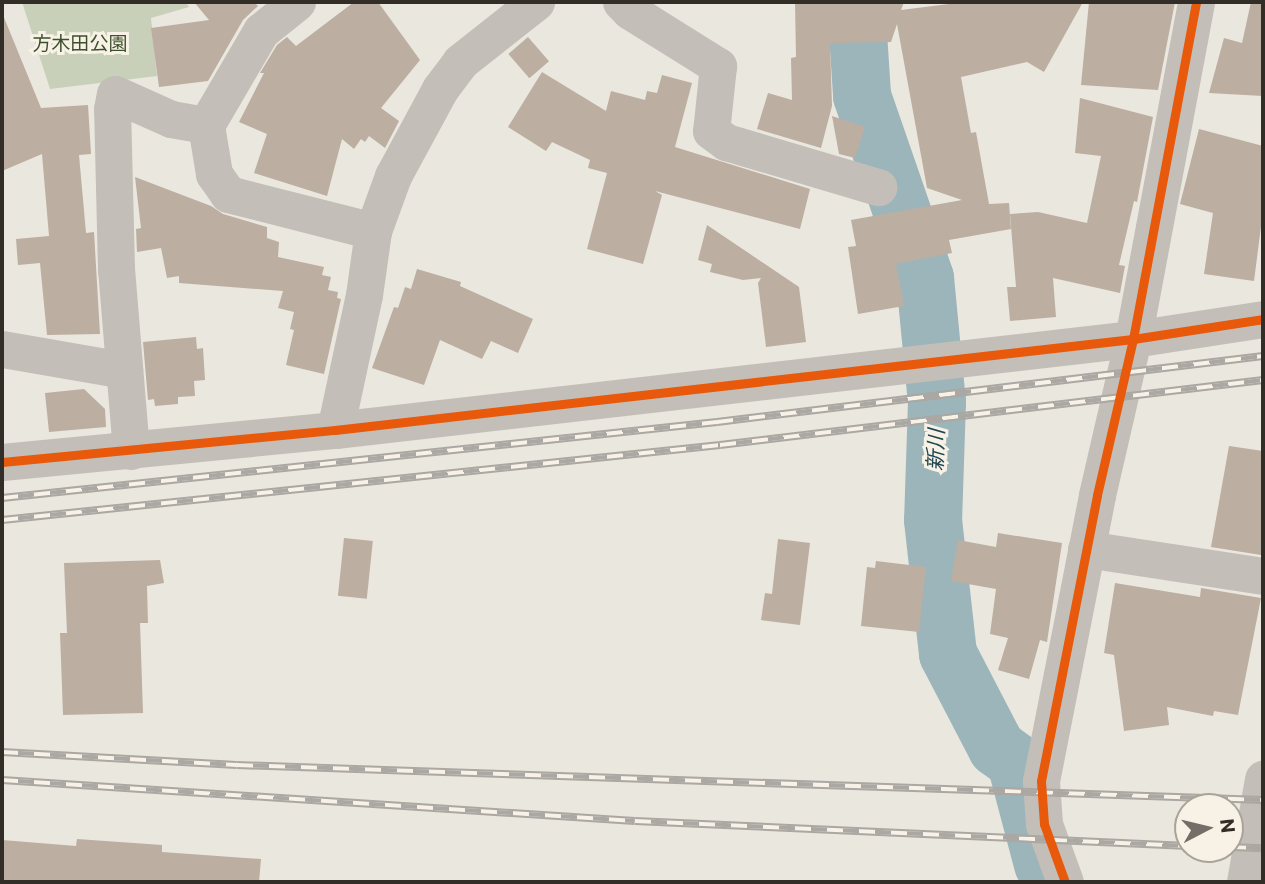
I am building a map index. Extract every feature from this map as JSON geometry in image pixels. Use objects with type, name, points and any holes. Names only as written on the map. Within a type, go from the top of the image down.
[{"type":"street","points":[[297,2],[261,31],[206,125],[214,174],[228,194],[373,231]]},
{"type":"street","points":[[335,430],[364,295],[373,231],[393,176],[440,89],[460,62],[536,2]]},
{"type":"street","points":[[621,2],[630,11],[718,66],[710,131],[726,142],[878,187]]},
{"type":"street","points":[[1065,882],[1044,824],[1041,781],[1086,549],[1133,339],[1196,2]]},
{"type":"street","points":[[131,451],[116,268],[112,109],[115,94],[171,119],[206,125]]},
{"type":"street","points":[[2,462],[335,430],[1133,339],[1263,319]]},
{"type":"street","points":[[2,349],[124,370]]},
{"type":"street","points":[[1086,549],[1263,576]]},
{"type":"street","points":[[1245,882],[1263,779]]},
{"type":"green space","name":"方木田公園","points":[[22,2],[186,2],[189,7],[151,18],[157,76],[50,89]]},
{"type":"building","points":[[194,2],[254,2],[258,6],[243,20],[208,81],[159,87],[151,28],[209,20]]},
{"type":"building","points":[[354,2],[378,2],[420,60],[381,108],[399,121],[385,148],[369,136],[365,142],[361,139],[354,149],[342,139],[327,196],[254,173],[267,134],[239,122],[264,73],[260,73],[277,45],[287,37],[296,46]]},
{"type":"building","points":[[795,2],[904,2],[901,10],[965,2],[1083,2],[1044,72],[1027,62],[961,77],[971,133],[976,132],[989,204],[1009,203],[1011,229],[949,240],[952,253],[896,264],[904,306],[858,314],[848,247],[856,246],[851,220],[962,200],[927,188],[897,24],[891,42],[830,43],[832,106],[821,148],[757,129],[768,93],[792,100],[791,58],[796,57]]},
{"type":"building","points":[[1089,2],[1175,2],[1158,90],[1081,85]]},
{"type":"building","points":[[1251,2],[1263,2],[1263,96],[1209,93],[1224,38],[1242,43]]},
{"type":"building","points":[[3,15],[41,108],[88,105],[91,154],[79,155],[86,233],[94,232],[100,334],[47,335],[40,263],[18,265],[16,239],[49,236],[42,154],[2,171]]},
{"type":"building","points":[[528,37],[549,61],[529,78],[508,54]]},
{"type":"building","points":[[542,72],[606,111],[611,91],[645,100],[647,91],[657,93],[662,75],[692,83],[675,147],[810,189],[800,229],[655,191],[662,195],[643,264],[587,249],[607,173],[588,168],[590,160],[552,142],[546,151],[508,127]]},
{"type":"building","points":[[1080,98],[1153,117],[1137,202],[1134,201],[1119,265],[1125,266],[1120,293],[1053,278],[1056,317],[1010,321],[1007,287],[1016,287],[1010,214],[1038,212],[1087,223],[1101,156],[1075,153]]},
{"type":"building","points":[[832,116],[865,127],[855,158],[839,154]]},
{"type":"building","points":[[1199,129],[1263,146],[1263,211],[1254,281],[1204,274],[1213,213],[1180,204]]},
{"type":"building","points":[[135,177],[211,206],[223,214],[267,227],[267,238],[279,242],[278,257],[324,267],[322,275],[331,277],[328,290],[338,292],[337,298],[341,299],[324,374],[286,365],[294,330],[290,329],[294,312],[278,308],[283,291],[179,283],[179,276],[167,278],[161,248],[137,252],[136,229],[141,228]]},
{"type":"building","points":[[707,225],[799,287],[806,342],[766,347],[758,283],[761,278],[743,280],[710,272],[712,264],[698,260]]},
{"type":"building","points":[[417,269],[461,282],[460,286],[533,319],[518,353],[491,341],[482,359],[440,340],[424,385],[372,368],[394,307],[398,308],[405,287],[411,289]]},
{"type":"building","points":[[196,337],[197,349],[203,348],[205,380],[194,381],[195,396],[178,397],[178,404],[155,406],[154,399],[148,400],[143,342]]},
{"type":"building","points":[[84,389],[105,409],[106,427],[49,432],[45,393]]},
{"type":"building","points":[[1229,446],[1263,451],[1261,555],[1211,547]]},
{"type":"building","points":[[998,533],[1062,543],[1047,642],[1040,640],[1029,679],[998,670],[1008,638],[990,634],[996,589],[951,581],[958,540],[996,547]]},
{"type":"building","points":[[344,538],[373,541],[367,599],[338,596]]},
{"type":"building","points":[[778,539],[810,543],[800,625],[761,620],[765,593],[772,594]]},
{"type":"building","points":[[160,560],[164,583],[147,586],[148,623],[140,623],[143,713],[63,715],[60,633],[67,633],[64,563]]},
{"type":"building","points":[[876,561],[926,567],[919,632],[861,626],[867,567],[875,568]]},
{"type":"building","points":[[1115,583],[1200,597],[1201,588],[1261,598],[1238,715],[1214,711],[1213,716],[1167,707],[1169,725],[1124,731],[1114,655],[1104,653]]},
{"type":"building","points":[[77,839],[162,845],[162,852],[261,859],[259,882],[2,882],[2,840],[76,846]]},
{"type":"waterway","name":"新川","points":[[856,2],[862,96],[925,278],[937,402],[933,520],[948,654],[997,748],[1016,762],[1043,864]]},
{"type":"railway","points":[[2,498],[717,422],[1263,356]]},
{"type":"railway","points":[[2,520],[720,445],[1263,380]]},
{"type":"railway","points":[[2,752],[237,765],[1263,800]]},
{"type":"railway","points":[[2,780],[635,821],[1174,845]]},
{"type":"railway","points":[[1244,847],[1263,848]]},
{"type":"cycle path","points":[[1065,882],[1044,824],[1041,781],[1097,495],[1133,339],[1196,2]]},
{"type":"cycle path","points":[[2,462],[335,430],[1133,339],[1263,319]]}]
